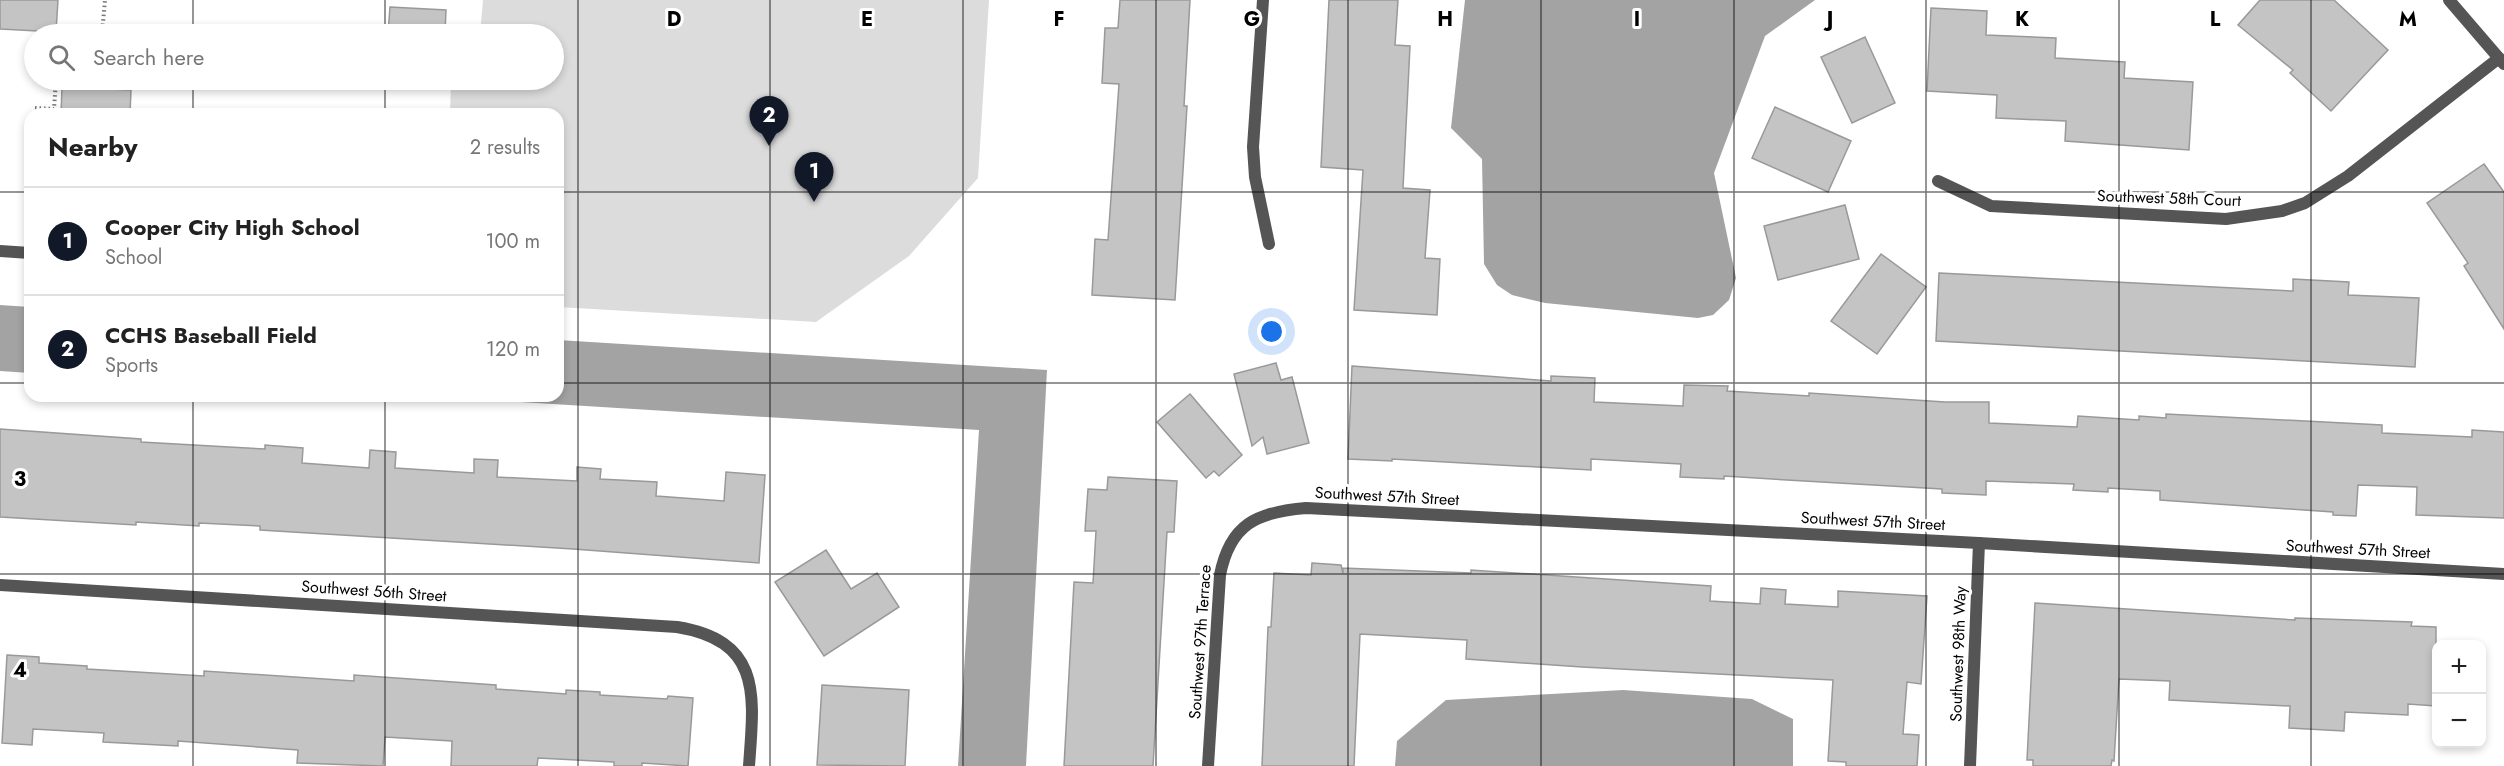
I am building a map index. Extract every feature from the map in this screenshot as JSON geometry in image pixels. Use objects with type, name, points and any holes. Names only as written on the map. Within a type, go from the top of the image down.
[{"type":"street","points":[[1263,0],[1253,147],[1255,177],[1269,244]]},
{"type":"street","points":[[2449,0],[2501,61]]},
{"type":"street","name":"Southwest 58th Court","points":[[1938,181],[1991,206],[2226,219],[2282,211],[2305,202],[2348,176],[2501,61]]},
{"type":"street","points":[[0,251],[24,253]]},
{"type":"street","name":"Southwest 57th Street","points":[[1243,526],[1263,515],[1306,508],[1978,543],[2504,574]]},
{"type":"street","name":"Southwest 97th Terrace","points":[[1208,766],[1220,575],[1224,555],[1232,539],[1243,526]]},
{"type":"street","name":"Southwest 98th Way","points":[[1970,766],[1978,543]]},
{"type":"street","name":"Southwest 56th Street","points":[[0,585],[677,627],[713,635],[727,643],[738,656],[751,693],[753,714],[749,766]]},
{"type":"path","points":[[103,24],[105,0]]},
{"type":"path","points":[[54,108],[55,90]]},
{"type":"shaded area","points":[[483,0],[989,0],[978,178],[909,256],[816,322],[564,307],[564,108],[450,108],[451,90],[564,90],[564,24],[481,24]]},
{"type":"shaded area","points":[[1465,0],[1815,0],[1765,36],[1714,173],[1736,278],[1729,300],[1713,315],[1698,318],[1545,303],[1512,295],[1497,285],[1484,264],[1482,159],[1451,128]]},
{"type":"shaded area","points":[[0,305],[24,307],[24,373],[0,371]]},
{"type":"shaded area","points":[[564,340],[1047,370],[1026,766],[958,766],[979,430],[519,402],[564,402]]},
{"type":"shaded area","points":[[1623,690],[1752,699],[1793,719],[1793,766],[1395,766],[1397,741],[1446,700]]},
{"type":"building","points":[[0,0],[58,0],[56,24],[24,24],[24,30],[0,29]]},
{"type":"building","points":[[1120,0],[1190,0],[1184,106],[1187,106],[1175,300],[1092,295],[1095,239],[1108,240],[1119,84],[1102,83],[1105,28],[1118,28]]},
{"type":"building","points":[[1329,0],[1398,0],[1395,45],[1410,46],[1403,188],[1430,190],[1425,258],[1440,259],[1437,315],[1354,310],[1363,170],[1321,167]]},
{"type":"building","points":[[2260,0],[2334,0],[2388,50],[2331,111],[2290,73],[2293,70],[2238,25]]},
{"type":"building","points":[[390,7],[446,10],[445,24],[389,24]]},
{"type":"building","points":[[1931,8],[1987,11],[1986,35],[2056,38],[2055,58],[2125,62],[2124,78],[2193,82],[2189,150],[2065,141],[2066,121],[1996,118],[1997,95],[1927,91]]},
{"type":"building","points":[[1865,37],[1895,103],[1852,123],[1821,57]]},
{"type":"building","points":[[62,90],[131,90],[130,108],[61,108]]},
{"type":"building","points":[[1775,107],[1851,141],[1828,192],[1752,158]]},
{"type":"building","points":[[2484,164],[2504,192],[2504,329],[2464,266],[2468,263],[2427,203]]},
{"type":"building","points":[[1845,205],[1859,259],[1778,280],[1764,226]]},
{"type":"building","points":[[1881,254],[1926,287],[1877,354],[1831,321]]},
{"type":"building","points":[[1939,273],[2293,291],[2293,279],[2349,282],[2348,295],[2419,298],[2415,367],[1936,341]]},
{"type":"building","points":[[1276,363],[1281,380],[1292,377],[1309,443],[1267,454],[1263,437],[1252,446],[1234,374]]},
{"type":"building","points":[[1352,366],[1551,381],[1551,376],[1595,378],[1594,402],[1683,406],[1684,385],[1728,386],[1727,391],[1809,396],[1809,393],[1945,402],[1989,402],[1989,423],[2077,427],[2078,416],[2139,420],[2139,416],[2166,418],[2166,414],[2382,425],[2382,433],[2472,437],[2472,430],[2504,432],[2504,518],[2416,515],[2417,487],[2358,485],[2356,516],[2333,515],[2333,512],[2160,500],[2160,491],[2108,488],[2108,492],[2073,490],[2074,484],[1986,481],[1986,495],[1942,493],[1942,489],[1724,476],[1724,479],[1680,477],[1681,464],[1591,459],[1591,470],[1392,459],[1392,461],[1348,459]]},
{"type":"building","points":[[1190,394],[1242,455],[1219,476],[1214,471],[1206,478],[1157,422]]},
{"type":"building","points":[[0,429],[141,439],[141,442],[265,449],[265,445],[303,448],[302,463],[369,468],[370,450],[396,452],[395,468],[474,473],[474,459],[498,460],[497,477],[577,481],[577,467],[601,469],[600,479],[657,482],[656,496],[724,501],[726,472],[765,475],[759,563],[260,530],[260,526],[199,523],[199,526],[136,522],[136,525],[0,517]]},
{"type":"building","points":[[1108,477],[1177,481],[1174,532],[1167,532],[1153,766],[1064,766],[1074,582],[1093,583],[1096,531],[1085,531],[1088,489],[1107,490]]},
{"type":"building","points":[[826,550],[851,589],[877,573],[899,607],[824,656],[775,582]]},
{"type":"building","points":[[1312,563],[1341,565],[1343,573],[1343,568],[1471,573],[1471,570],[1711,586],[1710,601],[1760,604],[1761,588],[1786,590],[1785,604],[1838,607],[1838,591],[1927,596],[1921,684],[1907,682],[1903,734],[1919,735],[1917,766],[1846,766],[1846,762],[1828,761],[1833,680],[1466,659],[1467,640],[1360,634],[1354,766],[1262,766],[1268,627],[1271,627],[1274,573],[1311,575]]},
{"type":"building","points":[[2035,603],[2295,620],[2295,618],[2412,622],[2411,626],[2436,627],[2436,640],[2432,640],[2432,706],[2408,704],[2408,715],[2345,712],[2344,731],[2289,728],[2290,706],[2169,700],[2170,681],[2119,679],[2114,761],[2112,760],[2111,766],[2033,766],[2033,760],[2027,760]]},
{"type":"building","points":[[7,655],[39,657],[39,663],[87,666],[87,669],[204,676],[204,671],[354,681],[354,675],[496,685],[496,689],[566,694],[566,690],[600,692],[600,695],[667,699],[668,696],[693,698],[688,766],[642,763],[642,766],[614,766],[614,762],[538,758],[537,766],[451,766],[452,741],[385,737],[383,766],[297,763],[298,750],[178,741],[178,746],[103,742],[104,733],[33,729],[32,745],[2,743]]},
{"type":"building","points":[[822,685],[909,690],[905,766],[817,765]]},
{"type":"place","name":"CCHS Baseball Field","points":[[769,146]]},
{"type":"place","name":"Cooper City High School","points":[[814,202]]}]
